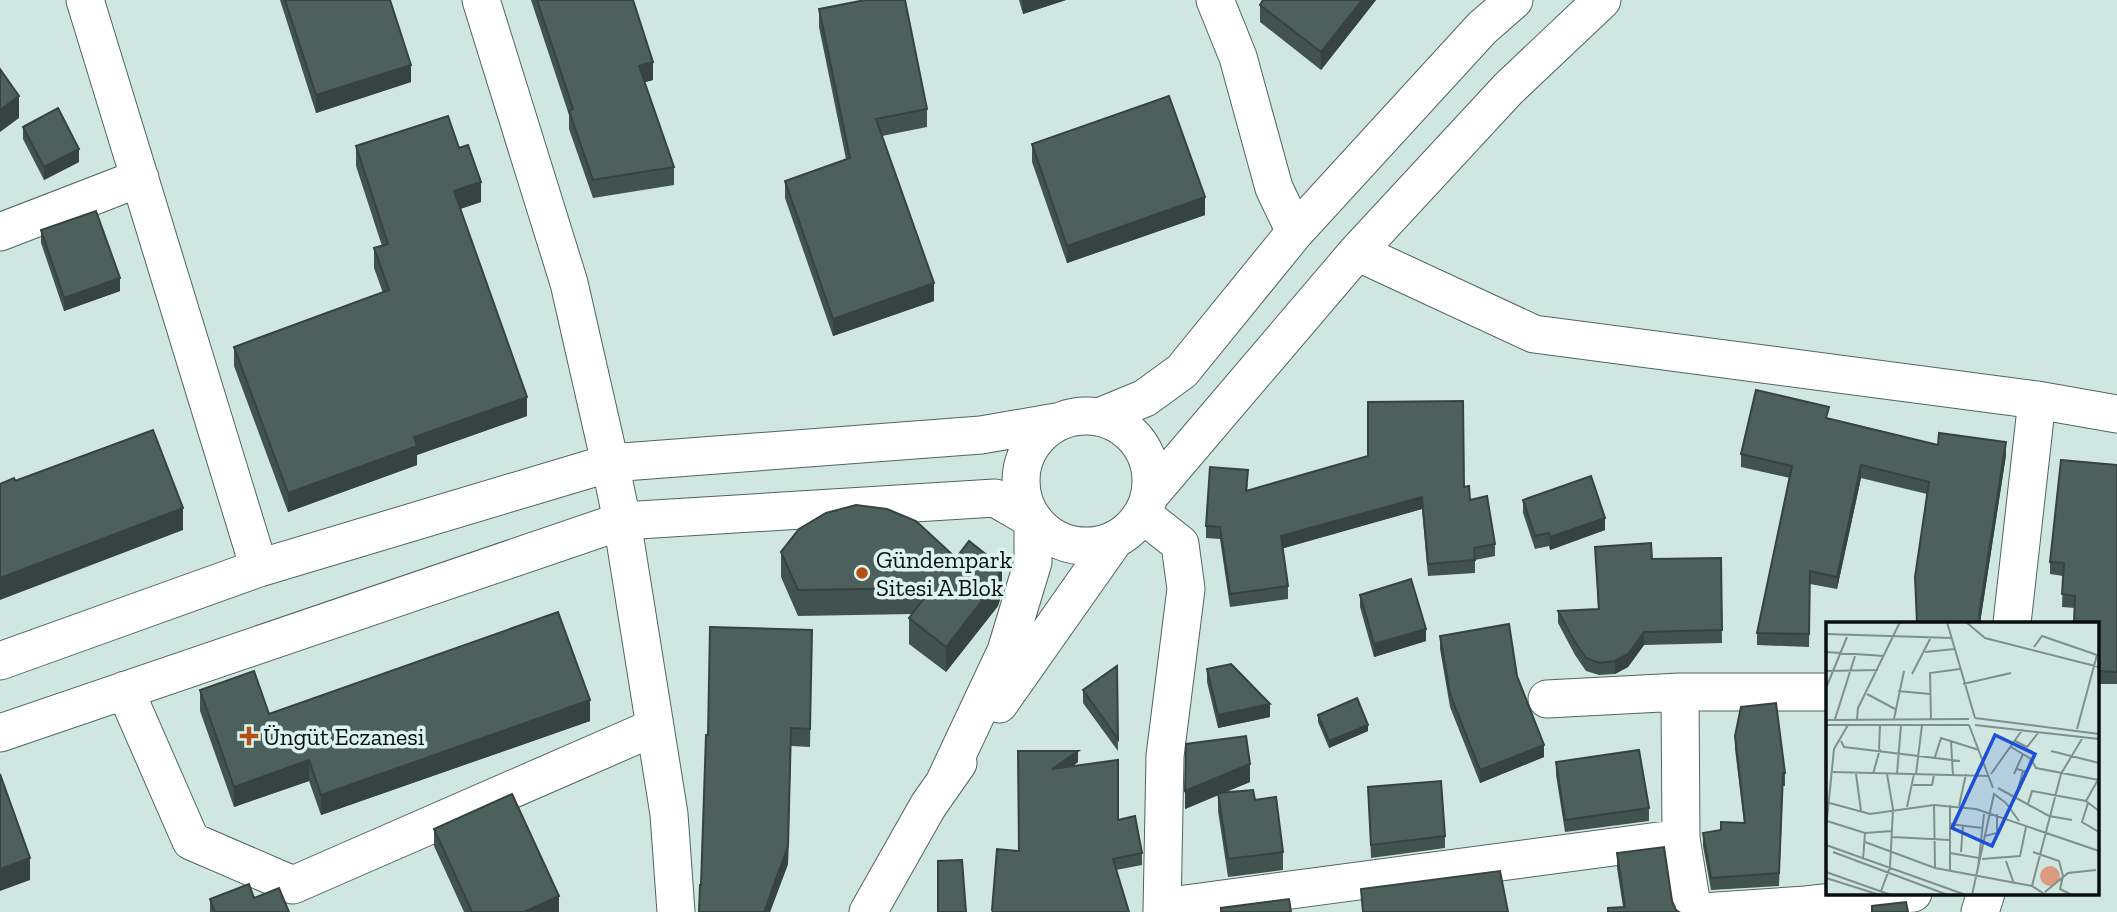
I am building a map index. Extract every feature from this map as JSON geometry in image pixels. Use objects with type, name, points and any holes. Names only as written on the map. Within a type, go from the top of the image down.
[{"type":"street","points":[[85,0],[259,568]]},
{"type":"street","points":[[481,0],[569,283],[610,463],[622,521],[669,814],[676,912]]},
{"type":"street","points":[[1215,0],[1238,57],[1274,188],[1295,232]]},
{"type":"street","points":[[1099,417],[1145,398],[1182,371],[1295,232],[1482,28],[1514,0]]},
{"type":"street","points":[[868,912],[928,806],[1113,542],[1130,530],[1146,505],[1357,252],[1508,89],[1602,0]]},
{"type":"street","points":[[0,232],[140,178]]},
{"type":"street","points":[[1357,252],[1534,334],[2037,400],[2117,414]]},
{"type":"street","points":[[2012,622],[2037,400]]},
{"type":"street","points":[[0,661],[259,568],[610,463],[981,435],[1078,416],[1099,417],[1118,424],[1134,437],[1146,454],[1151,475],[1146,505]]},
{"type":"street","points":[[944,783],[1006,651],[1033,562],[1033,520],[1023,500],[1020,477],[1026,454],[1038,436],[1056,422]]},
{"type":"street","points":[[0,733],[622,521],[995,498],[1033,520],[1049,536],[1070,546],[1093,547],[1113,542]]},
{"type":"street","points":[[1146,505],[1181,544],[1186,589],[1165,756],[1162,910],[1681,838]]},
{"type":"street","points":[[125,691],[191,841],[293,885],[655,727]]},
{"type":"street","points":[[1680,692],[1681,838],[1693,912]]},
{"type":"street","points":[[1547,699],[1680,692],[1826,692]]},
{"type":"street","points":[[1702,912],[1806,905],[1904,894]]},
{"type":"street","points":[[1980,912],[1986,894]]},
{"type":"building","points":[[285,0],[390,0],[411,65],[316,95]]},
{"type":"building","points":[[537,0],[633,0],[653,62],[639,66],[674,167],[593,180],[569,111],[573,109]]},
{"type":"building","points":[[865,0],[905,0],[927,109],[876,119],[934,283],[833,319],[785,181],[850,158],[819,9]]},
{"type":"building","points":[[1263,0],[1362,0],[1321,52],[1260,5]]},
{"type":"building","points":[[0,69],[19,96],[0,110]]},
{"type":"building","points":[[1169,96],[1205,197],[1067,246],[1032,144]]},
{"type":"building","points":[[58,108],[79,149],[44,167],[23,127]]},
{"type":"building","points":[[448,116],[459,148],[468,145],[481,182],[454,191],[527,397],[414,437],[417,446],[288,493],[234,347],[389,290],[374,248],[388,244],[356,146]]},
{"type":"building","points":[[96,211],[120,278],[64,298],[41,230]]},
{"type":"building","points":[[1756,390],[1829,407],[1826,418],[1938,445],[1939,433],[2006,442],[1980,622],[1917,622],[1915,577],[1929,482],[1861,465],[1837,577],[1810,571],[1809,634],[1757,633],[1792,466],[1741,454]]},
{"type":"building","points":[[1463,401],[1464,487],[1469,486],[1470,500],[1487,496],[1495,544],[1474,548],[1475,560],[1428,564],[1422,497],[1281,536],[1288,586],[1230,594],[1220,527],[1206,526],[1210,467],[1248,470],[1246,491],[1368,456],[1368,402]]},
{"type":"building","points":[[153,430],[183,508],[0,578],[0,484],[14,478],[15,481]]},
{"type":"building","points":[[2061,460],[2117,465],[2117,672],[2100,671],[2100,622],[2074,622],[2075,596],[2062,594],[2064,563],[2050,562]]},
{"type":"building","points":[[1591,476],[1605,518],[1550,537],[1549,533],[1535,536],[1523,500]]},
{"type":"building","points":[[856,505],[887,509],[916,521],[956,558],[969,541],[1002,567],[998,580],[946,647],[909,618],[932,588],[798,590],[781,552],[799,529],[826,513]]},
{"type":"building","points":[[1651,543],[1652,559],[1721,558],[1722,630],[1644,632],[1628,654],[1615,661],[1599,663],[1586,658],[1558,611],[1599,609],[1595,547]]},
{"type":"building","points":[[1411,579],[1426,629],[1374,644],[1360,595]]},
{"type":"building","points":[[558,612],[590,700],[321,795],[309,760],[234,787],[200,690],[254,671],[269,714]]},
{"type":"building","points":[[1509,624],[1517,676],[1544,745],[1480,770],[1450,694],[1440,636]]},
{"type":"building","points":[[710,627],[812,630],[810,729],[791,728],[788,846],[764,912],[699,912],[708,735]]},
{"type":"building","points":[[1231,664],[1270,704],[1218,715],[1207,669]]},
{"type":"building","points":[[1117,666],[1118,739],[1083,690]]},
{"type":"building","points":[[1357,698],[1368,725],[1329,741],[1318,715]]},
{"type":"building","points":[[1776,703],[1785,773],[1779,873],[1711,878],[1703,833],[1721,830],[1721,822],[1745,823],[1735,736],[1741,707]]},
{"type":"building","points":[[1246,736],[1250,764],[1185,791],[1186,744]]},
{"type":"building","points":[[1639,750],[1649,808],[1565,820],[1556,762]]},
{"type":"building","points":[[1018,751],[1078,751],[1052,769],[1118,760],[1118,820],[1135,816],[1142,853],[1113,859],[1129,912],[993,912],[997,849],[1019,851]]},
{"type":"building","points":[[0,774],[30,858],[0,869]]},
{"type":"building","points":[[1441,781],[1445,836],[1371,845],[1368,787]]},
{"type":"building","points":[[1253,790],[1255,800],[1276,797],[1283,852],[1228,859],[1218,793]]},
{"type":"building","points":[[512,794],[559,896],[524,912],[472,912],[434,829]]},
{"type":"building","points":[[1664,847],[1672,901],[1679,912],[1608,912],[1608,908],[1625,907],[1617,853]]},
{"type":"building","points":[[962,860],[966,912],[938,912],[938,861]]},
{"type":"building","points":[[1500,871],[1508,912],[1363,912],[1361,889]]},
{"type":"building","points":[[249,884],[254,898],[279,888],[289,912],[215,912],[210,899]]},
{"type":"building","points":[[1289,899],[1291,912],[1221,912],[1221,908]]},
{"type":"building","points":[[1906,902],[1908,912],[1872,912],[1872,906]]},
{"type":"place","name":"Gündempark Sitesi A Blok","points":[[862,573]]},
{"type":"place","name":"Üngüt Eczanesi","points":[[249,736]]}]
